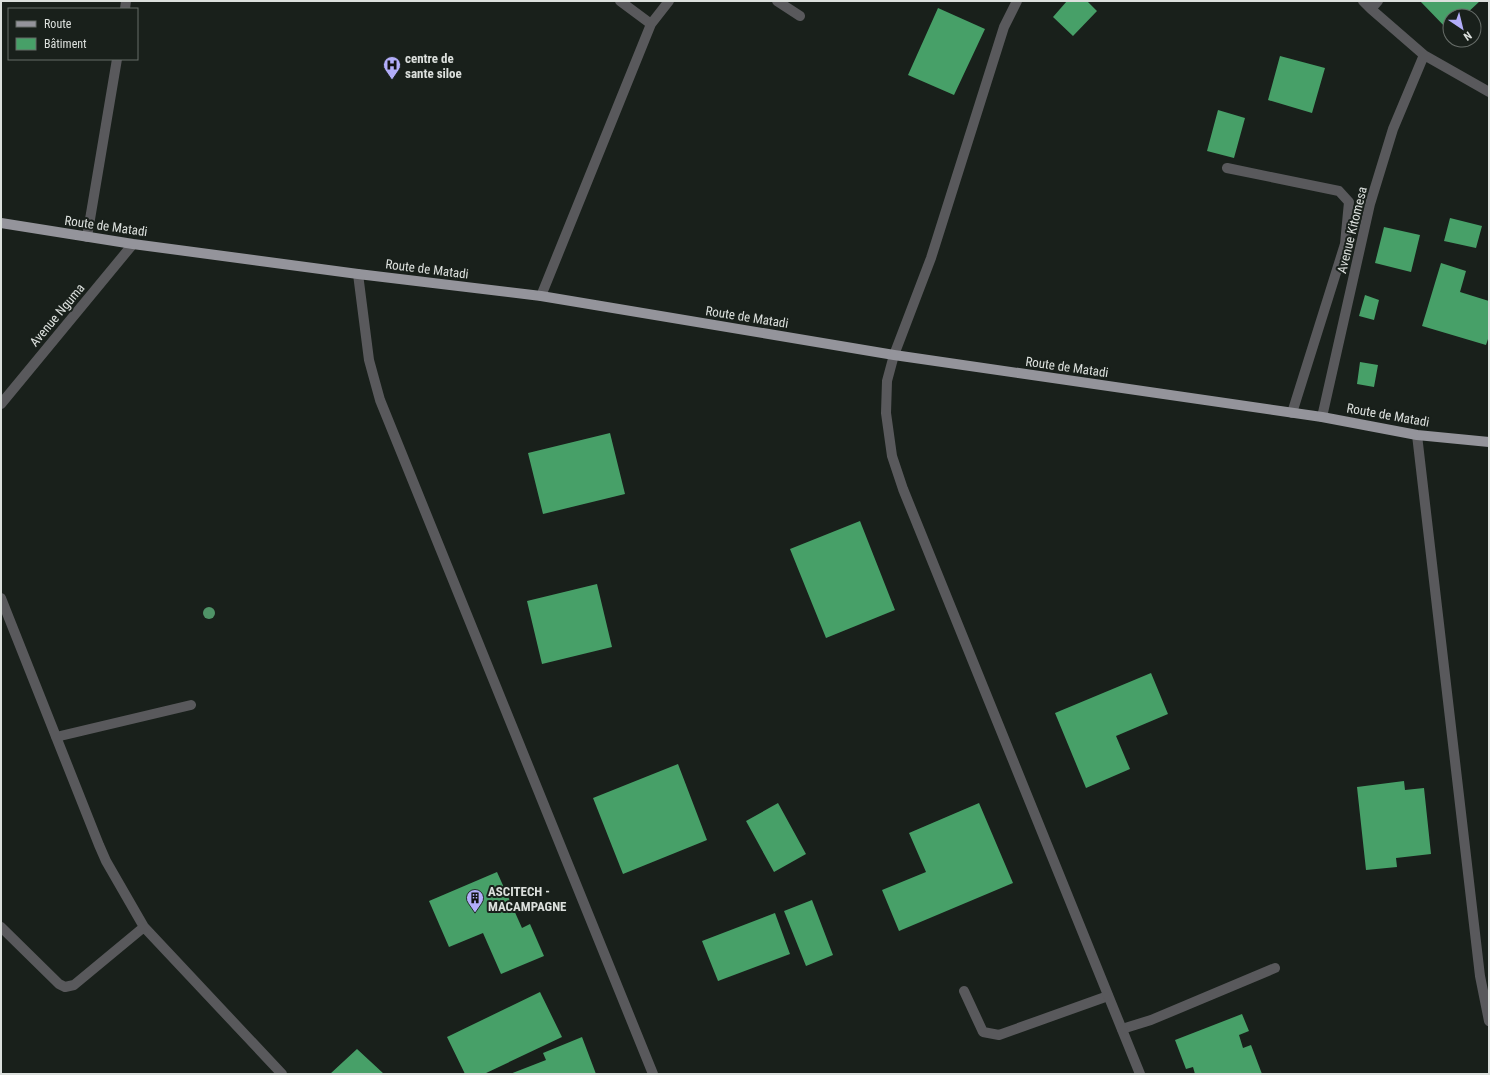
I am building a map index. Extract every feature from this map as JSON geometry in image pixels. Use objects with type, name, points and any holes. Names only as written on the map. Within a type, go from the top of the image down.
[{"type":"main road","name":"Route de Matadi","points":[[1,223],[133,244],[358,274],[541,296],[894,355],[1292,412],[1417,435],[1489,442]]},
{"type":"street","points":[[620,1],[651,24]]},
{"type":"street","points":[[541,296],[651,24],[669,1]]},
{"type":"street","points":[[777,1],[800,16]]},
{"type":"street","points":[[1018,1],[1004,27],[931,258],[894,355],[886,382],[886,413],[892,456],[902,489],[1140,1074]]},
{"type":"street","points":[[1363,1],[1424,55],[1489,92]]},
{"type":"street","points":[[1371,9],[1378,1]]},
{"type":"street","name":"Avenue Kitomesa","points":[[1322,417],[1370,204],[1393,129],[1424,55]]},
{"type":"street","points":[[87,237],[116,60]]},
{"type":"street","points":[[1227,168],[1339,191],[1349,202],[1345,244],[1292,412]]},
{"type":"street","name":"Avenue Nguma","points":[[1,404],[133,244]]},
{"type":"street","points":[[358,274],[369,360],[380,400],[653,1074]]},
{"type":"street","points":[[1417,435],[1480,976],[1489,1021]]},
{"type":"street","points":[[1,598],[106,862],[144,927],[282,1074]]},
{"type":"street","points":[[56,737],[190,705]]},
{"type":"street","points":[[1,928],[58,984],[66,987],[74,985],[144,927]]},
{"type":"street","points":[[1122,1029],[1151,1020],[1275,968]]},
{"type":"street","points":[[964,991],[983,1032],[999,1035],[1108,996]]},
{"type":"building","points":[[1067,1],[1087,1],[1097,11],[1073,36],[1053,17]]},
{"type":"building","points":[[1420,1],[1480,1],[1473,8],[1442,8],[1442,24]]},
{"type":"building","points":[[938,8],[985,29],[954,95],[908,75]]},
{"type":"building","points":[[1280,56],[1325,68],[1312,113],[1268,100]]},
{"type":"building","points":[[1218,110],[1245,118],[1234,158],[1207,151]]},
{"type":"building","points":[[1450,218],[1482,226],[1476,248],[1444,241]]},
{"type":"building","points":[[1384,227],[1420,235],[1411,272],[1375,263]]},
{"type":"building","points":[[1441,263],[1466,271],[1460,292],[1489,301],[1489,336],[1486,345],[1422,326]]},
{"type":"building","points":[[1365,295],[1379,300],[1374,320],[1359,316]]},
{"type":"building","points":[[1360,362],[1378,365],[1374,387],[1357,384]]},
{"type":"building","points":[[610,433],[625,494],[543,514],[528,453]]},
{"type":"building","points":[[860,521],[895,610],[826,638],[790,549]]},
{"type":"building","points":[[597,584],[612,647],[542,664],[527,601]]},
{"type":"building","points":[[1151,673],[1168,714],[1116,736],[1130,769],[1086,788],[1055,713]]},
{"type":"building","points":[[678,764],[707,840],[623,874],[593,798]]},
{"type":"building","points":[[1404,781],[1405,790],[1424,788],[1431,854],[1396,858],[1397,867],[1366,870],[1357,787]]},
{"type":"building","points":[[778,803],[806,854],[774,872],[746,821]]},
{"type":"building","points":[[979,803],[1013,883],[899,931],[882,890],[926,872],[909,833]]},
{"type":"building","name":"ASCITECH - MACAMPAGNE","points":[[497,872],[522,928],[530,924],[544,956],[501,974],[483,933],[449,947],[429,901]]},
{"type":"building","points":[[812,900],[833,955],[806,966],[784,911]]},
{"type":"building","points":[[775,913],[790,954],[718,981],[702,941]]},
{"type":"building","points":[[540,992],[562,1037],[484,1074],[465,1074],[447,1037]]},
{"type":"building","points":[[1242,1014],[1249,1031],[1239,1035],[1243,1048],[1251,1045],[1262,1074],[1195,1074],[1193,1067],[1186,1069],[1175,1040]]},
{"type":"building","points":[[582,1037],[596,1074],[510,1074],[546,1060],[543,1053]]},
{"type":"building","points":[[357,1049],[384,1074],[330,1074]]},
{"type":"place","name":"centre de sante siloe","points":[[392,80]]},
{"type":"place","name":"ASCITECH - MACAMPAGNE","points":[[475,913]]}]
